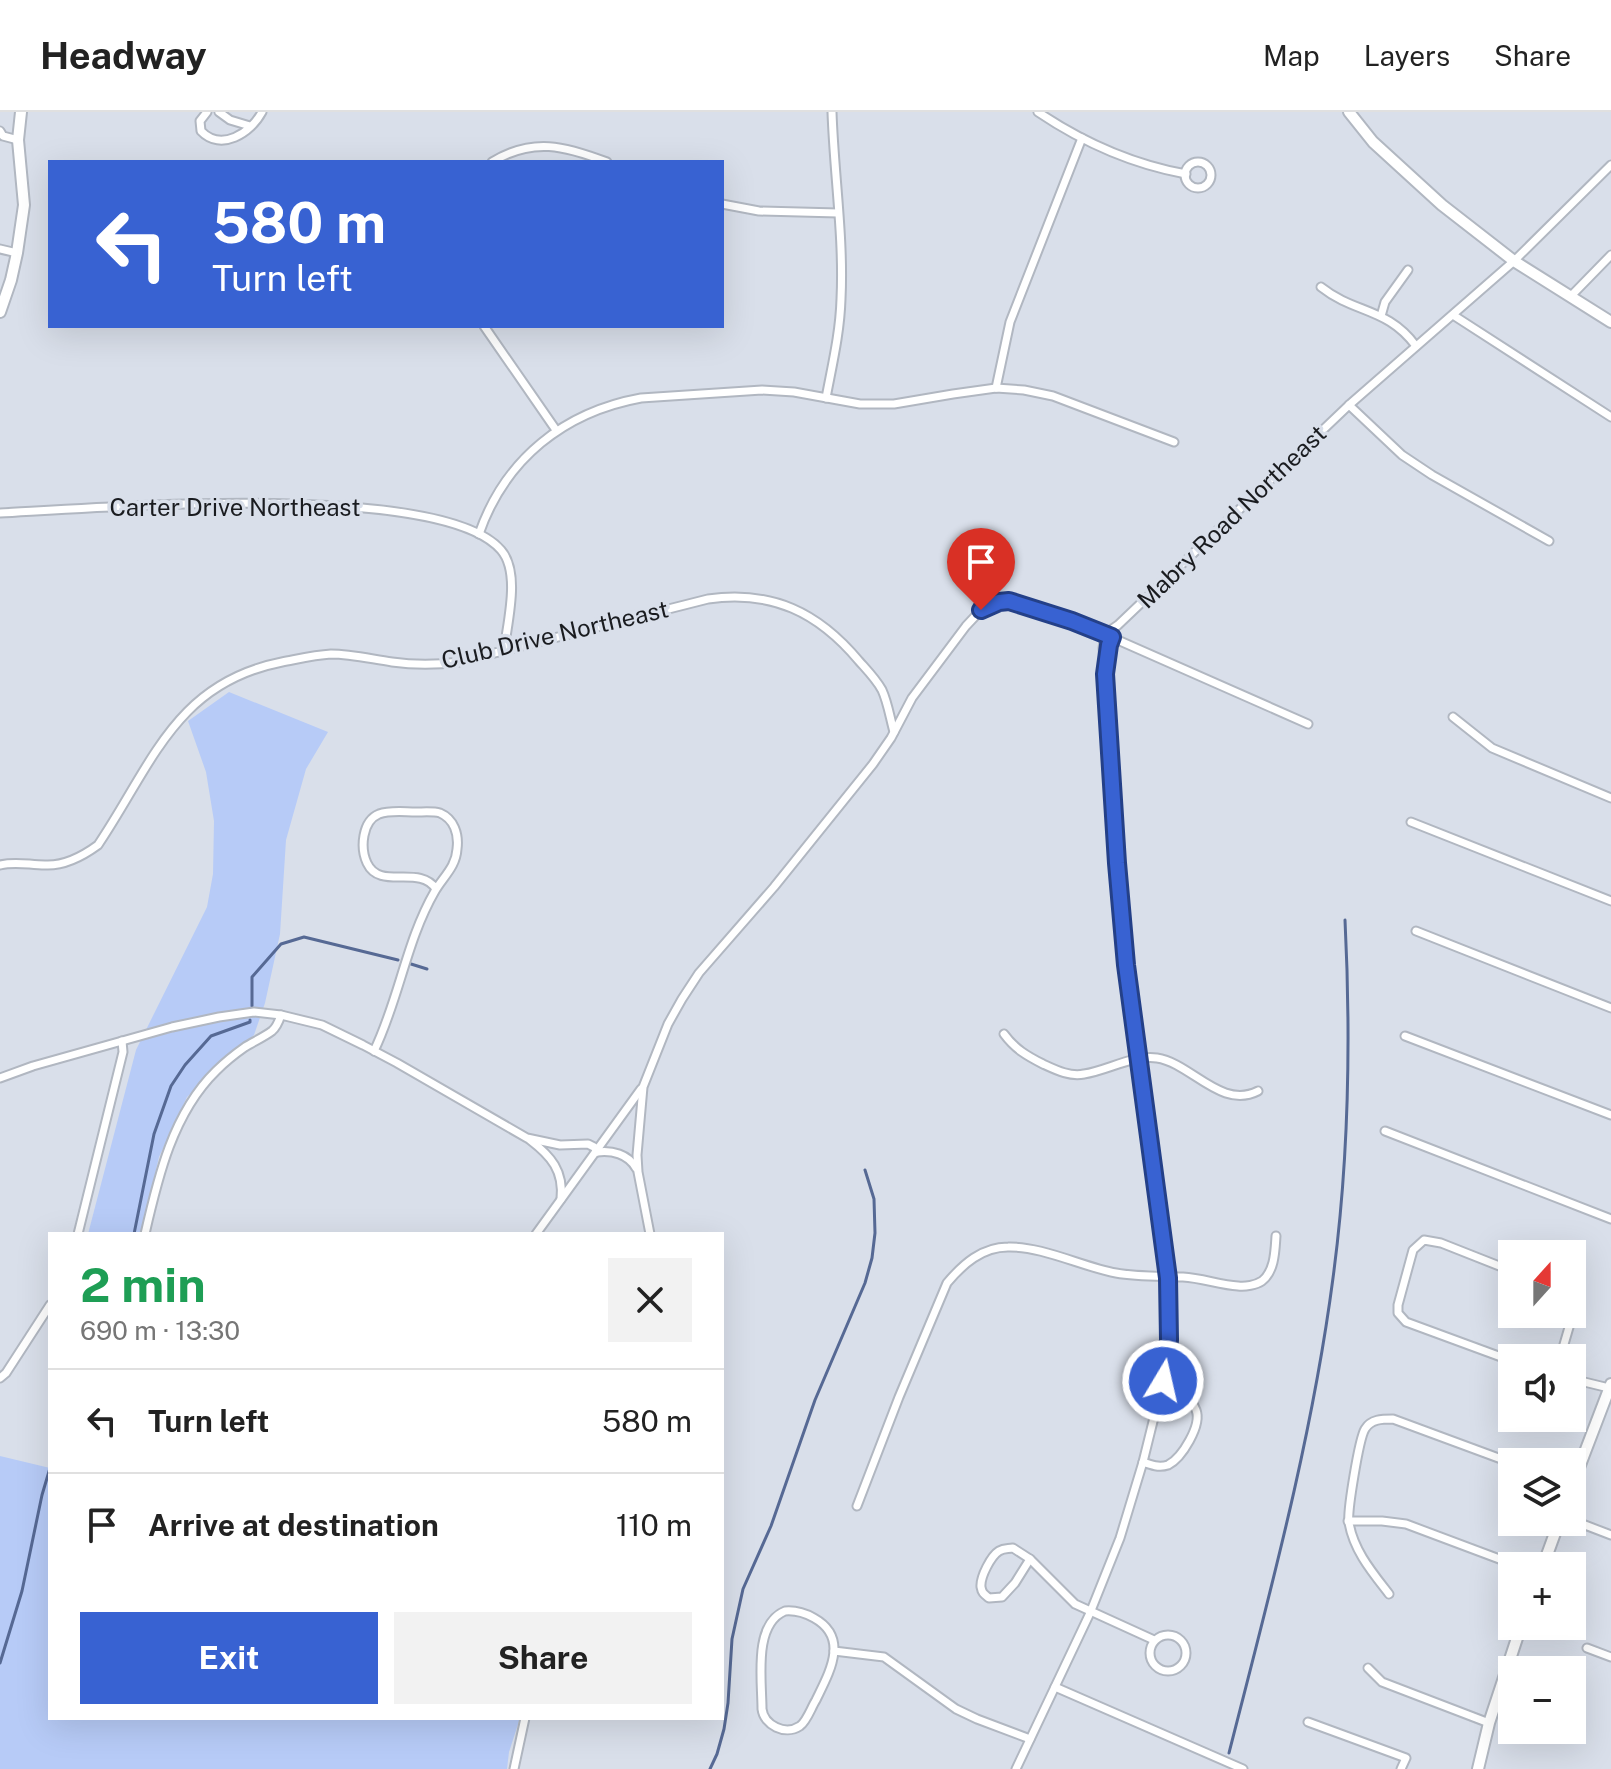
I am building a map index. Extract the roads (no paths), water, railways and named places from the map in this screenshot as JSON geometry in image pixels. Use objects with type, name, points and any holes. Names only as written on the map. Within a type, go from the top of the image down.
[{"type":"street","points":[[0,312],[11,280],[24,205],[18,140],[21,112]]},
{"type":"street","points":[[207,112],[200,126],[202,134],[210,139],[229,140],[238,137],[262,112]]},
{"type":"street","points":[[219,112],[236,123],[250,126]]},
{"type":"street","points":[[826,398],[837,338],[842,272],[832,112]]},
{"type":"street","points":[[1038,112],[1082,138],[1135,162],[1186,174]]},
{"type":"street","points":[[1349,112],[1373,142],[1442,205],[1514,261],[1611,322]]},
{"type":"street","points":[[0,131],[3,136],[18,140]]},
{"type":"street","points":[[996,388],[1010,322],[1082,138]]},
{"type":"street","points":[[496,160],[523,148],[538,146],[569,149],[601,160]]},
{"type":"street","name":"Mabry Road Northeast","points":[[1108,636],[1349,405],[1514,261],[1611,165]]},
{"type":"street","points":[[724,204],[759,211],[838,213]]},
{"type":"street","points":[[0,249],[17,253]]},
{"type":"street","points":[[1570,297],[1611,255]]},
{"type":"street","points":[[1381,316],[1385,302],[1408,270]]},
{"type":"street","points":[[1321,287],[1344,302],[1396,324],[1416,346]]},
{"type":"street","points":[[1453,315],[1611,417]]},
{"type":"street","points":[[485,328],[556,430]]},
{"type":"street","points":[[479,534],[497,494],[533,449],[556,430],[598,409],[641,398],[762,390],[794,392],[860,404],[894,404],[996,388],[1024,390],[1053,396],[1174,442]]},
{"type":"street","points":[[1349,405],[1402,455],[1549,541]]},
{"type":"street","name":"Carter Drive Northeast","points":[[0,513],[208,503],[321,505],[392,510],[453,524],[479,534],[502,551],[511,569],[504,651]]},
{"type":"street","name":"Club Drive Northeast","points":[[1,862],[48,866],[75,859],[98,845],[184,713],[206,693],[245,671],[330,654],[419,665],[459,662],[708,599],[766,599],[809,615],[843,642],[881,689],[894,732]]},
{"type":"street","points":[[538,1232],[643,1087],[668,1024],[699,973],[873,764],[912,698],[981,610],[1009,601],[1108,636],[1308,724]]},
{"type":"street","points":[[1016,1769],[1090,1613],[1120,1538],[1143,1462],[1163,1381],[1169,1340],[1168,1278],[1126,965],[1119,890],[1105,674],[1108,636]]},
{"type":"street","points":[[1453,717],[1492,748],[1611,798]]},
{"type":"street","points":[[374,1051],[386,1027],[408,953],[458,848],[456,832],[450,820],[437,812],[390,812],[373,818],[365,831],[364,841],[365,859],[371,869],[386,877],[425,879],[436,889]]},
{"type":"street","points":[[1411,822],[1611,901]]},
{"type":"street","points":[[1416,931],[1611,1008]]},
{"type":"street","points":[[0,1078],[174,1027],[237,1013],[281,1015],[322,1025],[527,1138],[546,1153],[558,1169],[562,1180],[561,1201]]},
{"type":"street","points":[[146,1232],[165,1158],[185,1112],[216,1070],[272,1031],[281,1015]]},
{"type":"street","points":[[1004,1034],[1020,1052],[1066,1073],[1082,1075],[1139,1058],[1153,1058],[1174,1063],[1202,1082],[1231,1095],[1249,1096],[1258,1091]]},
{"type":"street","points":[[1405,1036],[1611,1115]]},
{"type":"street","points":[[78,1232],[123,1052],[122,1041]]},
{"type":"street","points":[[643,1087],[637,1155],[650,1232]]},
{"type":"street","points":[[1385,1131],[1611,1219]]},
{"type":"street","points":[[527,1138],[560,1145],[588,1144],[606,1137]]},
{"type":"street","points":[[588,1144],[597,1152]]},
{"type":"street","points":[[597,1152],[625,1155],[638,1172]]},
{"type":"street","points":[[857,1506],[947,1283],[960,1268],[982,1252],[1008,1246],[1035,1250],[1117,1273],[1182,1277],[1238,1286],[1260,1282],[1267,1276],[1275,1254],[1276,1236]]},
{"type":"street","points":[[1498,1265],[1441,1243],[1424,1240],[1413,1250],[1398,1313],[1406,1322],[1498,1356]]},
{"type":"street","points":[[1260,1282],[1267,1291]]},
{"type":"street","points":[[0,1378],[48,1308]]},
{"type":"street","points":[[1143,1462],[1166,1466],[1182,1452],[1198,1417],[1188,1396],[1163,1381]]},
{"type":"street","points":[[1586,1382],[1610,1386],[1586,1449]]},
{"type":"street","points":[[1389,1594],[1360,1556],[1348,1521],[1365,1429],[1372,1422],[1393,1419],[1498,1458]]},
{"type":"street","points":[[1348,1521],[1406,1524],[1498,1558]]},
{"type":"street","points":[[1586,1525],[1611,1535]]},
{"type":"street","points":[[1030,1559],[1002,1597],[989,1598],[983,1593],[982,1578],[995,1554],[1002,1549],[1013,1548],[1030,1559],[1075,1604],[1154,1640]]},
{"type":"street","points":[[791,1610],[804,1613],[824,1625],[832,1637],[834,1651],[831,1667],[804,1723],[787,1729],[768,1723],[762,1709],[762,1649],[767,1627],[774,1617],[791,1610]]},
{"type":"street","points":[[1171,1634],[1182,1641],[1186,1655],[1178,1669],[1166,1671],[1154,1665],[1150,1657],[1154,1640],[1171,1634]]},
{"type":"street","points":[[1478,1769],[1489,1723],[1516,1640]]},
{"type":"street","points":[[1587,1648],[1611,1657]]},
{"type":"street","points":[[834,1651],[884,1657],[956,1709],[1030,1739]]},
{"type":"street","points":[[1368,1668],[1382,1682],[1489,1723]]},
{"type":"street","points":[[1055,1687],[1243,1769]]},
{"type":"street","points":[[514,1769],[525,1720]]},
{"type":"street","points":[[1308,1722],[1406,1758],[1401,1769]]},
{"type":"waterway","points":[[1229,1753],[1301,1458],[1333,1278],[1347,1099],[1345,920]]},
{"type":"waterway","points":[[252,1006],[252,977],[281,944],[304,937],[398,960]]},
{"type":"waterway","points":[[411,964],[427,969]]},
{"type":"waterway","points":[[134,1232],[154,1134],[171,1086],[211,1036],[250,1020]]},
{"type":"waterway","points":[[710,1769],[724,1729],[732,1639],[743,1589],[771,1526],[815,1400],[865,1283],[872,1258],[874,1199],[865,1170]]},
{"type":"waterway","points":[[0,1663],[22,1591],[48,1475]]}]
